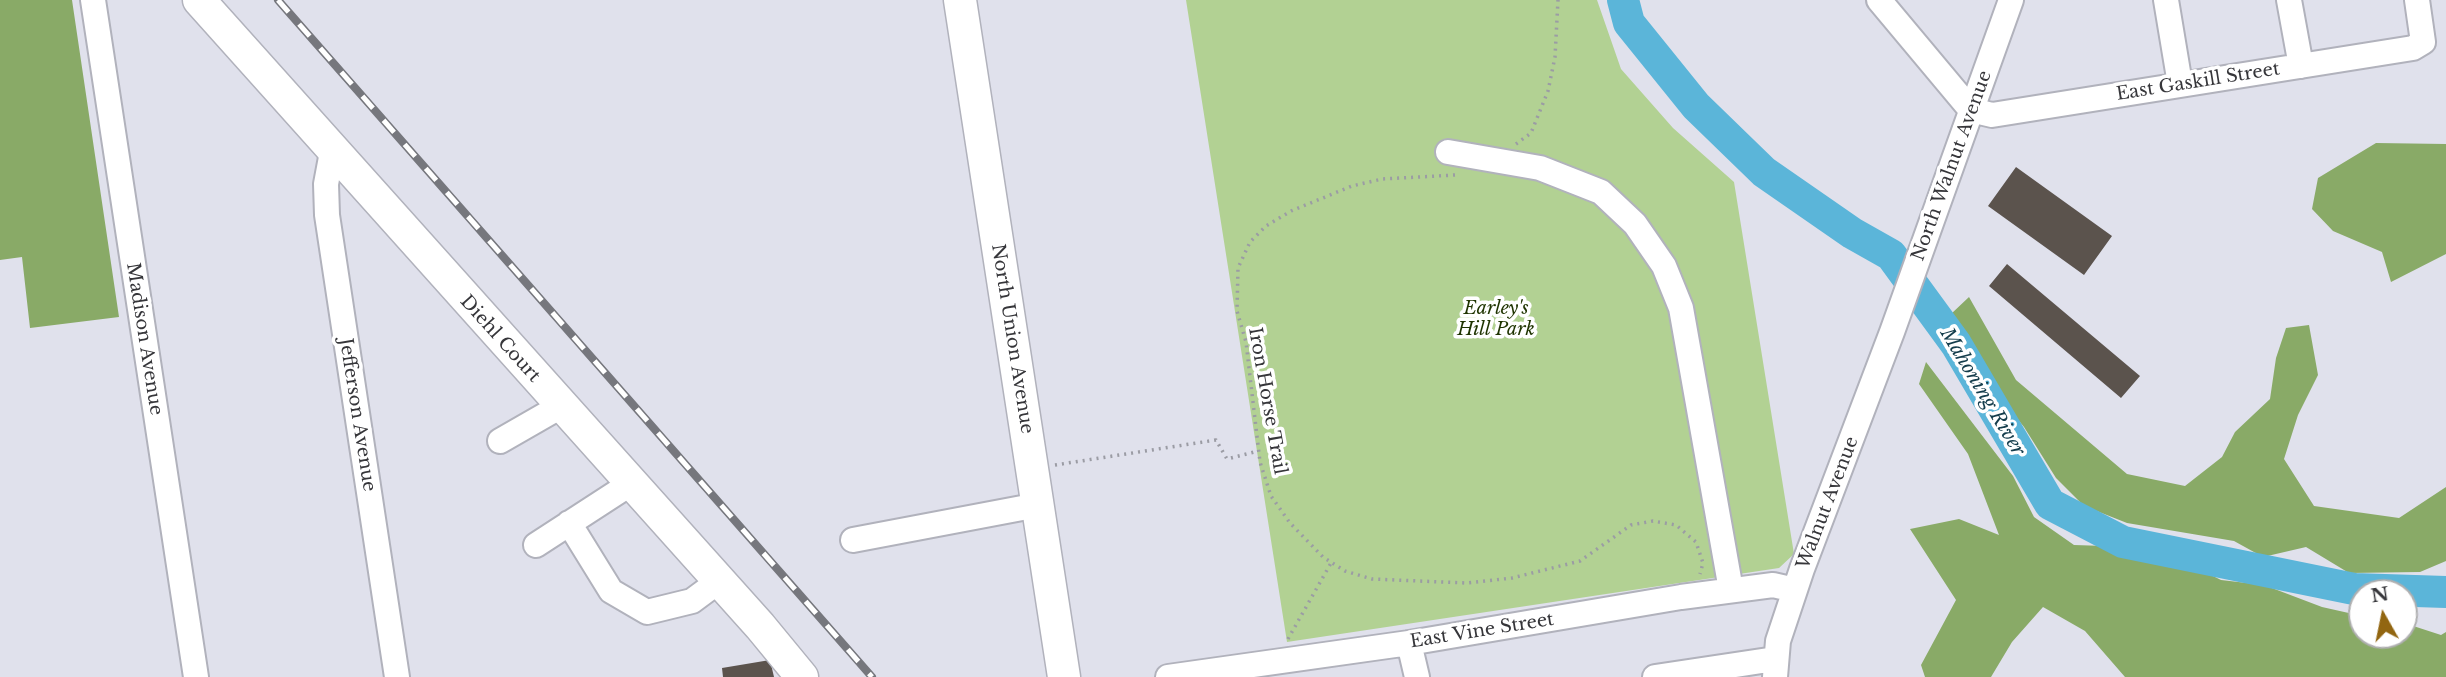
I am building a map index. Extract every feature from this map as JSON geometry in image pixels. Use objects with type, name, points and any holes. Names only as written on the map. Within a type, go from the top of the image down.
[{"type":"main road","name":"Diehl Court","points":[[199,0],[802,677]]},
{"type":"main road","name":"North Union Avenue","points":[[960,0],[1064,677]]},
{"type":"street","name":"Madison Avenue","points":[[93,0],[196,677]]},
{"type":"street","points":[[1879,0],[1971,110]]},
{"type":"street","name":"North Walnut Avenue","points":[[1892,332],[2011,0]]},
{"type":"street","points":[[2166,0],[2180,84]]},
{"type":"street","points":[[2289,0],[2301,65]]},
{"type":"street","name":"East Gaskill Street","points":[[1971,110],[1993,115],[2413,48],[2423,42],[2417,0]]},
{"type":"street","name":"Jefferson Avenue","points":[[332,152],[326,184],[327,215],[397,677]]},
{"type":"street","points":[[1448,152],[1540,168],[1601,192],[1635,224],[1664,266],[1681,308],[1731,590]]},
{"type":"street","name":"Walnut Avenue","points":[[1775,668],[1796,590],[1892,332]]},
{"type":"street","points":[[500,441],[561,406]]},
{"type":"street","points":[[536,545],[630,484]]},
{"type":"street","points":[[853,540],[1038,505]]},
{"type":"street","points":[[569,523],[611,591],[647,612],[692,601],[719,581]]},
{"type":"street","name":"East Vine Street","points":[[1168,677],[1240,672],[1275,662],[1409,643],[1731,590],[1773,585],[1796,590]]},
{"type":"street","points":[[1409,643],[1417,677]]},
{"type":"street","points":[[1655,677],[1775,668]]},
{"type":"path","name":"Iron Horse Trail","points":[[1558,0],[1555,57],[1548,91],[1531,133],[1477,171],[1446,177],[1392,178],[1352,186],[1291,211],[1266,226],[1250,242],[1238,268],[1237,311],[1246,342],[1258,451],[1271,496],[1290,523],[1331,562],[1345,571],[1372,579],[1466,583],[1512,578],[1580,561],[1631,525],[1653,521],[1676,525],[1696,542],[1703,562],[1697,578]]},
{"type":"path","points":[[1032,468],[1216,440],[1227,459],[1258,451]]},
{"type":"path","points":[[1275,662],[1331,562]]},
{"type":"green space","points":[[0,0],[72,0],[119,317],[30,328],[22,257],[0,260]]},
{"type":"green space","name":"Earley's Hill Park","points":[[1186,0],[1597,0],[1621,69],[1673,128],[1734,182],[1794,554],[1779,568],[1287,642]]},
{"type":"green space","points":[[2376,143],[2446,144],[2446,254],[2391,282],[2382,252],[2333,231],[2312,209],[2318,178]]},
{"type":"green space","points":[[1969,297],[2016,380],[2127,474],[2185,486],[2222,457],[2235,432],[2270,399],[2276,358],[2286,328],[2309,325],[2318,375],[2298,415],[2284,459],[2314,506],[2399,518],[2446,487],[2446,561],[2420,572],[2349,573],[2306,547],[2263,557],[2234,541],[2127,523],[2084,506],[2056,478],[2024,427],[1994,390],[1951,314]]},
{"type":"green space","points":[[1926,362],[2013,476],[2034,517],[2074,545],[2105,546],[2185,562],[2221,580],[2264,585],[2322,607],[2348,613],[2348,649],[2418,649],[2418,628],[2441,635],[2446,632],[2446,677],[2125,677],[2085,631],[2043,607],[2012,642],[1991,677],[1925,677],[1921,665],[1956,600],[1910,529],[1959,519],[1999,535],[1968,454],[1919,384]]},
{"type":"building","points":[[2016,167],[2112,236],[2084,275],[1988,206]]},
{"type":"building","points":[[2007,264],[2140,376],[2121,398],[1989,286]]},
{"type":"building","points":[[770,660],[774,677],[723,677],[722,668]]},
{"type":"waterway","name":"Mahoning River","points":[[1623,0],[1629,23],[1696,106],[1764,172],[1852,233],[1891,255],[1956,344],[2050,504],[2123,542],[2354,589],[2446,592]]},
{"type":"railway","points":[[278,0],[872,677]]}]
